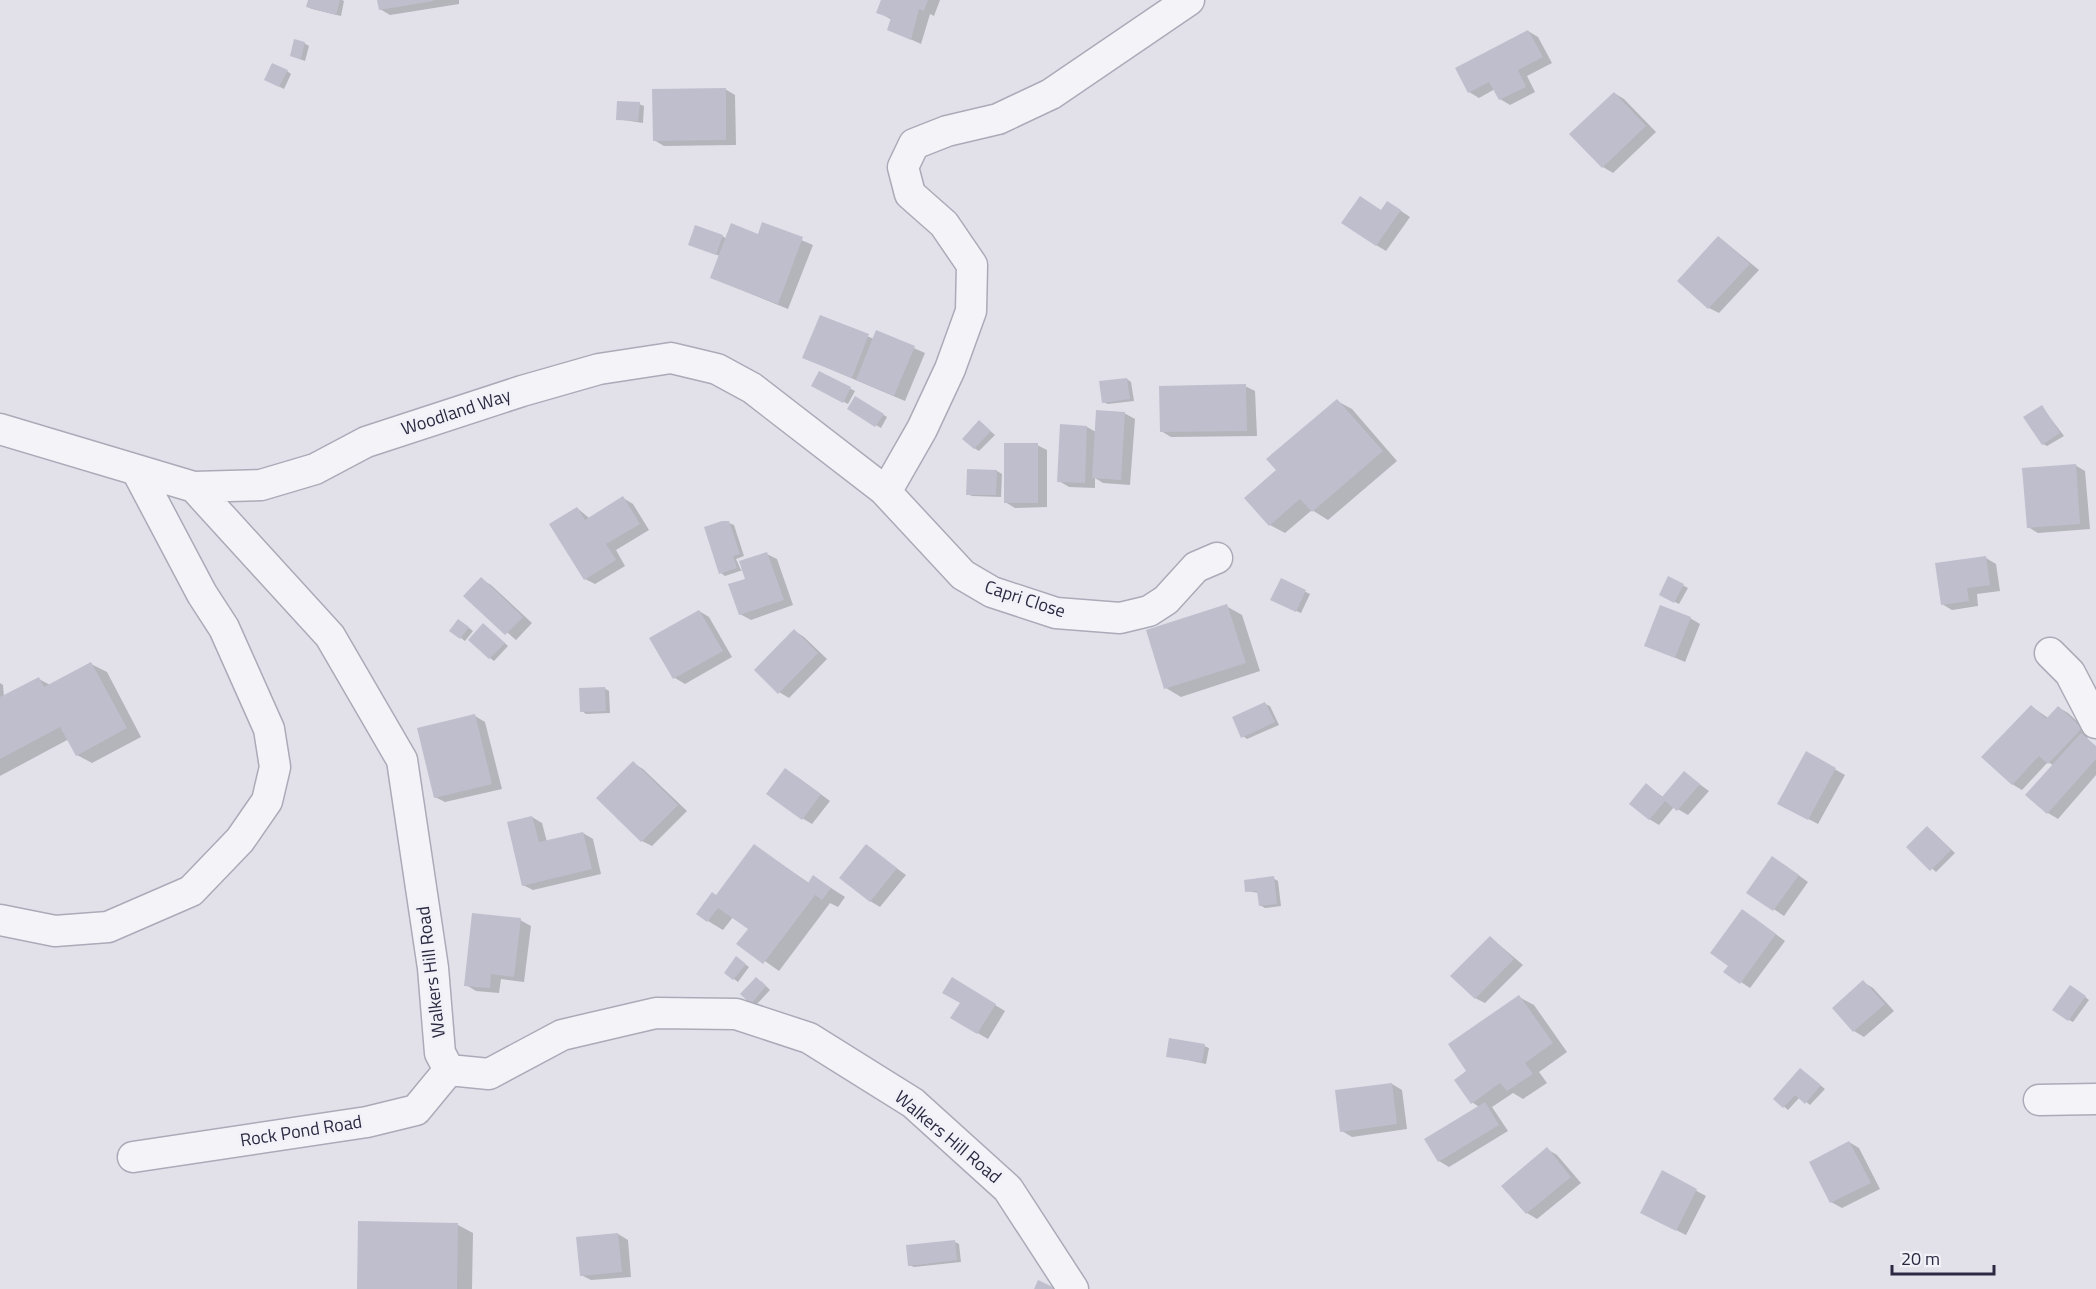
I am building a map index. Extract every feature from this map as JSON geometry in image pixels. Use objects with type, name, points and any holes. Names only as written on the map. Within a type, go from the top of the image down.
[{"type":"street","points":[[886,492],[922,429],[950,369],[970,311],[972,265],[944,224],[910,194],[903,167],[914,144],[947,131],[998,119],[1051,94],[1189,0]]},
{"type":"street","name":"Woodland Way","points":[[0,429],[195,487],[261,485],[315,469],[366,442],[522,391],[599,369],[671,358],[717,369],[752,388],[886,492]]},
{"type":"street","points":[[0,920],[55,931],[108,927],[191,891],[240,840],[267,801],[275,767],[269,729],[224,628],[202,594],[138,471]]},
{"type":"street","name":"Walkers Hill Road","points":[[195,487],[330,636],[402,760],[433,968],[440,1053],[449,1070],[489,1074],[562,1035],[656,1013],[736,1014],[809,1038],[913,1103],[1008,1188],[1073,1289]]},
{"type":"street","name":"Capri Close","points":[[886,492],[963,575],[992,592],[1056,613],[1120,618],[1149,611],[1166,600],[1196,567],[1217,558]]},
{"type":"street","points":[[2050,653],[2070,673],[2096,723]]},
{"type":"street","name":"Rock Pond Road","points":[[133,1157],[367,1122],[416,1110],[449,1070]]},
{"type":"street","points":[[2038,1100],[2096,1099]]},
{"type":"building","points":[[308,0],[340,0],[336,15],[306,7]]},
{"type":"building","points":[[377,0],[433,0],[433,1],[379,10]]},
{"type":"building","points":[[881,0],[928,0],[924,11],[919,9],[911,40],[887,30],[891,18],[876,13]]},
{"type":"building","points":[[1528,30],[1543,57],[1518,70],[1526,87],[1499,100],[1489,82],[1468,93],[1455,68]]},
{"type":"building","points":[[294,39],[305,42],[301,59],[290,56]]},
{"type":"building","points":[[272,63],[288,70],[279,87],[264,80]]},
{"type":"building","points":[[726,88],[726,140],[653,141],[652,89]]},
{"type":"building","points":[[1614,92],[1646,126],[1602,168],[1569,134]]},
{"type":"building","points":[[617,101],[640,102],[638,121],[616,120]]},
{"type":"building","points":[[1360,196],[1381,210],[1387,201],[1401,210],[1376,246],[1341,223]]},
{"type":"building","points":[[762,222],[803,237],[778,304],[710,278],[731,223],[758,234]]},
{"type":"building","points":[[695,225],[723,235],[716,255],[688,245]]},
{"type":"building","points":[[1718,236],[1750,264],[1708,309],[1677,281]]},
{"type":"building","points":[[820,315],[869,334],[852,378],[802,358]]},
{"type":"building","points":[[876,330],[915,346],[894,396],[856,380]]},
{"type":"building","points":[[819,371],[851,387],[843,403],[811,386]]},
{"type":"building","points":[[1127,378],[1130,399],[1102,403],[1099,381]]},
{"type":"building","points":[[1246,384],[1247,431],[1160,432],[1159,386]]},
{"type":"building","points":[[855,396],[884,414],[875,427],[847,409]]},
{"type":"building","points":[[1337,399],[1383,451],[1312,512],[1300,499],[1269,526],[1244,498],[1276,470],[1266,459]]},
{"type":"building","points":[[2042,405],[2060,433],[2042,445],[2023,417]]},
{"type":"building","points":[[1096,410],[1125,412],[1121,480],[1092,478]]},
{"type":"building","points":[[979,420],[991,431],[974,449],[962,439]]},
{"type":"building","points":[[1060,424],[1087,426],[1085,483],[1057,482]]},
{"type":"building","points":[[1004,443],[1038,443],[1038,503],[1004,503]]},
{"type":"building","points":[[2076,464],[2080,524],[2027,528],[2022,468]]},
{"type":"building","points":[[967,469],[997,470],[996,495],[966,495]]},
{"type":"building","points":[[623,496],[640,524],[606,544],[616,560],[584,580],[549,524],[577,507],[585,520]]},
{"type":"building","points":[[729,521],[740,554],[733,556],[737,568],[719,574],[704,527]]},
{"type":"building","points":[[767,552],[784,600],[739,615],[728,584],[745,579],[739,561]]},
{"type":"building","points":[[1986,556],[1990,585],[1967,588],[1969,601],[1941,605],[1935,563]]},
{"type":"building","points":[[1668,576],[1684,584],[1674,603],[1659,595]]},
{"type":"building","points":[[481,577],[523,617],[505,635],[463,596]]},
{"type":"building","points":[[1281,578],[1306,590],[1296,612],[1270,600]]},
{"type":"building","points":[[1227,604],[1246,663],[1164,689],[1146,630]]},
{"type":"building","points":[[1660,605],[1691,617],[1675,658],[1644,646]]},
{"type":"building","points":[[699,610],[723,651],[673,679],[649,638]]},
{"type":"building","points":[[458,619],[469,627],[460,639],[449,631]]},
{"type":"building","points":[[483,623],[505,643],[489,659],[468,640]]},
{"type":"building","points":[[794,629],[818,653],[778,694],[754,670]]},
{"type":"building","points":[[91,662],[127,728],[76,756],[60,727],[0,759],[0,697],[39,677],[44,687]]},
{"type":"building","points":[[605,687],[606,711],[580,712],[579,688]]},
{"type":"building","points":[[1265,702],[1275,722],[1241,738],[1232,717]]},
{"type":"building","points":[[2031,705],[2046,719],[2058,706],[2082,728],[2048,764],[2039,756],[2012,785],[1981,757]]},
{"type":"building","points":[[475,714],[492,784],[434,798],[417,728]]},
{"type":"building","points":[[2081,733],[2096,746],[2096,759],[2047,814],[2025,795]]},
{"type":"building","points":[[1806,751],[1836,768],[1808,820],[1777,804]]},
{"type":"building","points":[[633,761],[678,805],[641,842],[596,798]]},
{"type":"building","points":[[785,768],[821,794],[802,820],[766,794]]},
{"type":"building","points":[[1684,771],[1700,784],[1677,811],[1665,801],[1649,820],[1629,804],[1646,783],[1662,797]]},
{"type":"building","points":[[532,816],[539,842],[583,832],[592,869],[522,886],[507,822]]},
{"type":"building","points":[[1927,826],[1951,850],[1930,871],[1906,847]]},
{"type":"building","points":[[754,844],[808,883],[813,875],[831,888],[822,900],[815,895],[763,964],[736,944],[748,929],[718,908],[707,922],[696,914],[712,892],[716,895]]},
{"type":"building","points":[[866,844],[897,868],[870,902],[839,878]]},
{"type":"building","points":[[1772,856],[1799,875],[1773,911],[1746,893]]},
{"type":"building","points":[[1274,876],[1277,904],[1259,906],[1257,891],[1245,892],[1244,880]]},
{"type":"building","points":[[1742,909],[1776,934],[1740,984],[1723,972],[1728,966],[1710,953]]},
{"type":"building","points":[[472,913],[521,918],[514,977],[491,974],[490,988],[464,986]]},
{"type":"building","points":[[1490,936],[1514,959],[1475,999],[1450,976]]},
{"type":"building","points":[[736,956],[746,964],[733,980],[724,973]]},
{"type":"building","points":[[756,977],[766,986],[751,1004],[740,994]]},
{"type":"building","points":[[952,977],[996,1004],[977,1034],[950,1018],[960,1003],[942,993]]},
{"type":"building","points":[[1863,980],[1885,1004],[1853,1032],[1832,1008]]},
{"type":"building","points":[[2070,985],[2086,996],[2068,1021],[2052,1010]]},
{"type":"building","points":[[1519,995],[1553,1043],[1525,1063],[1533,1074],[1507,1091],[1500,1083],[1471,1104],[1454,1080],[1466,1071],[1448,1044]]},
{"type":"building","points":[[1169,1038],[1205,1044],[1202,1062],[1166,1057]]},
{"type":"building","points":[[1800,1068],[1821,1085],[1805,1104],[1795,1095],[1783,1108],[1773,1099]]},
{"type":"building","points":[[1392,1083],[1397,1124],[1340,1132],[1335,1090]]},
{"type":"building","points":[[1485,1102],[1499,1125],[1438,1162],[1424,1139]]},
{"type":"building","points":[[1849,1141],[1871,1183],[1830,1203],[1809,1162]]},
{"type":"building","points":[[1547,1147],[1571,1177],[1526,1214],[1501,1186]]},
{"type":"building","points":[[1662,1170],[1697,1189],[1676,1231],[1640,1213]]},
{"type":"building","points":[[358,1221],[458,1223],[457,1289],[357,1289]]},
{"type":"building","points":[[618,1233],[622,1272],[580,1276],[576,1237]]},
{"type":"building","points":[[955,1240],[957,1260],[908,1266],[906,1245]]},
{"type":"building","points":[[1038,1280],[1057,1289],[1034,1289]]}]
